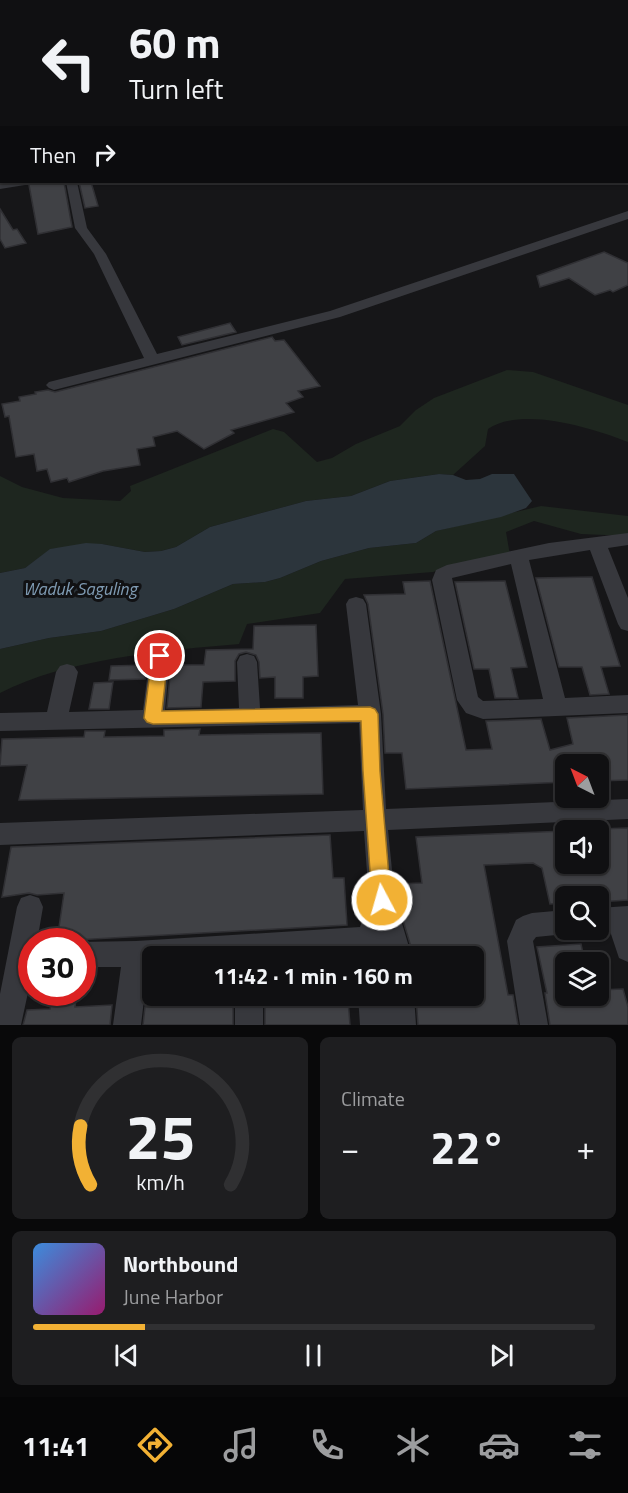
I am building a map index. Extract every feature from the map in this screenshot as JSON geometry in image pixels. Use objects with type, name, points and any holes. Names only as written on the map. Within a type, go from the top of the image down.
[{"type":"street","points":[[0,186],[19,183]]},
{"type":"street","points":[[71,183],[81,228],[100,254],[152,359]]},
{"type":"street","points":[[54,385],[335,314],[628,215]]},
{"type":"street","points":[[628,539],[519,556],[442,575],[468,700],[474,707],[483,710],[628,704]]},
{"type":"street","points":[[597,543],[628,624]]},
{"type":"street","points":[[519,556],[556,707]]},
{"type":"street","points":[[356,604],[370,714],[383,946]]},
{"type":"street","points":[[153,718],[160,656]]},
{"type":"street","points":[[247,662],[250,717]]},
{"type":"street","points":[[56,721],[67,672]]},
{"type":"street","points":[[0,723],[370,714]]},
{"type":"street","points":[[0,834],[628,809]]},
{"type":"street","points":[[29,928],[30,907]]},
{"type":"street","points":[[615,919],[628,949]]},
{"type":"street","points":[[534,1025],[520,950],[522,935],[525,929],[532,925],[555,923]]},
{"type":"street","points":[[96,954],[142,954]]},
{"type":"street","points":[[128,1025],[136,954]]},
{"type":"street","points":[[7,1025],[18,986]]},
{"type":"street","points":[[249,1006],[249,1025]]},
{"type":"street","points":[[373,1006],[374,1025]]},
{"type":"street","points":[[401,1006],[402,1025]]},
{"type":"shaded area","points":[[507,370],[533,372],[628,405],[628,442],[558,422],[520,419],[503,422],[488,429],[485,446],[453,475],[439,474],[390,481],[351,496],[306,501],[210,527],[176,547],[161,551],[145,552],[102,544],[51,549],[25,568],[0,573],[0,476],[22,487],[63,498],[120,501],[131,491],[130,486],[273,429],[284,432],[317,462],[332,458],[356,444],[400,426],[416,410],[434,398]]},
{"type":"shaded area","points":[[541,506],[628,516],[628,536],[581,534],[534,521],[506,532],[511,561],[457,563],[433,572],[345,579],[320,613],[247,624],[239,644],[149,653],[85,664],[26,681],[0,693],[0,649],[49,638],[101,631],[174,609],[233,584],[265,582],[321,561],[369,548],[416,543],[436,531]]},
{"type":"water","name":"Waduk Saguling","points":[[439,474],[453,475],[466,480],[480,479],[492,474],[514,474],[532,501],[526,508],[501,517],[436,531],[416,543],[369,548],[321,561],[265,582],[233,584],[174,609],[101,631],[49,638],[0,649],[0,573],[25,568],[50,549],[86,543],[145,552],[161,551],[176,547],[210,527],[306,501],[351,496],[390,481]]},
{"type":"building","points":[[32,183],[64,183],[72,227],[38,234],[29,185]]},
{"type":"building","points":[[79,183],[91,183],[98,206],[85,208]]},
{"type":"building","points":[[0,209],[13,230],[17,229],[26,243],[5,248],[0,239]]},
{"type":"building","points":[[604,252],[628,263],[628,285],[613,292],[610,290],[595,295],[569,278],[540,287],[537,276]]},
{"type":"building","points":[[230,323],[236,332],[182,345],[178,337]]},
{"type":"building","points":[[272,337],[275,341],[284,340],[320,386],[298,391],[303,397],[286,403],[294,412],[231,430],[234,433],[204,449],[177,431],[153,437],[155,446],[137,449],[140,465],[103,471],[69,482],[67,478],[51,482],[47,469],[37,471],[34,454],[16,457],[9,416],[5,417],[2,404],[20,401],[19,397],[36,394],[35,392],[48,390],[55,392]]},
{"type":"building","points":[[592,577],[620,666],[601,667],[609,694],[590,695],[582,667],[559,667],[536,578]]},
{"type":"building","points":[[430,581],[466,750],[492,749],[486,721],[541,719],[550,750],[573,744],[567,718],[628,715],[628,780],[609,781],[609,754],[555,754],[555,782],[406,789],[402,753],[385,753],[383,714],[368,604],[364,595],[405,594],[403,582]]},
{"type":"building","points":[[505,581],[527,667],[511,668],[518,698],[495,698],[489,669],[474,669],[455,582]]},
{"type":"building","points":[[316,625],[318,676],[303,677],[303,698],[275,698],[275,677],[260,678],[256,655],[246,652],[239,654],[235,661],[235,681],[203,682],[201,707],[167,708],[171,665],[204,665],[206,650],[253,649],[254,626]]},
{"type":"building","points":[[147,665],[145,679],[109,680],[111,666]]},
{"type":"building","points":[[113,682],[109,709],[89,709],[94,683]]},
{"type":"building","points":[[200,729],[199,735],[321,733],[323,794],[19,800],[27,765],[0,766],[2,739],[84,737],[85,731],[105,731],[104,737],[164,736],[164,730]]},
{"type":"building","points":[[628,828],[628,900],[609,901],[609,886],[555,886],[555,904],[550,904],[542,868],[533,863],[484,865],[508,995],[513,995],[518,1025],[418,1025],[417,1006],[484,1006],[484,946],[411,946],[397,900],[396,884],[422,883],[416,837],[555,831],[555,874],[609,874],[609,829]]},
{"type":"building","points":[[330,835],[333,878],[344,878],[347,925],[96,939],[96,928],[59,928],[64,893],[37,895],[29,893],[2,897],[11,847]]},
{"type":"building","points":[[581,944],[583,952],[555,952],[555,1006],[609,1006],[609,990],[623,989],[628,1007],[628,1025],[550,1025],[545,993],[547,993],[537,947]]},
{"type":"building","points":[[112,1005],[110,1025],[23,1025],[27,1010],[50,1009],[51,1006]]},
{"type":"building","points":[[233,1006],[233,1025],[143,1025],[145,1007]]},
{"type":"building","points":[[265,1006],[348,1006],[350,1025],[265,1025]]},
{"type":"route","points":[[160,656],[153,718],[370,714],[371,771],[382,900]]}]
